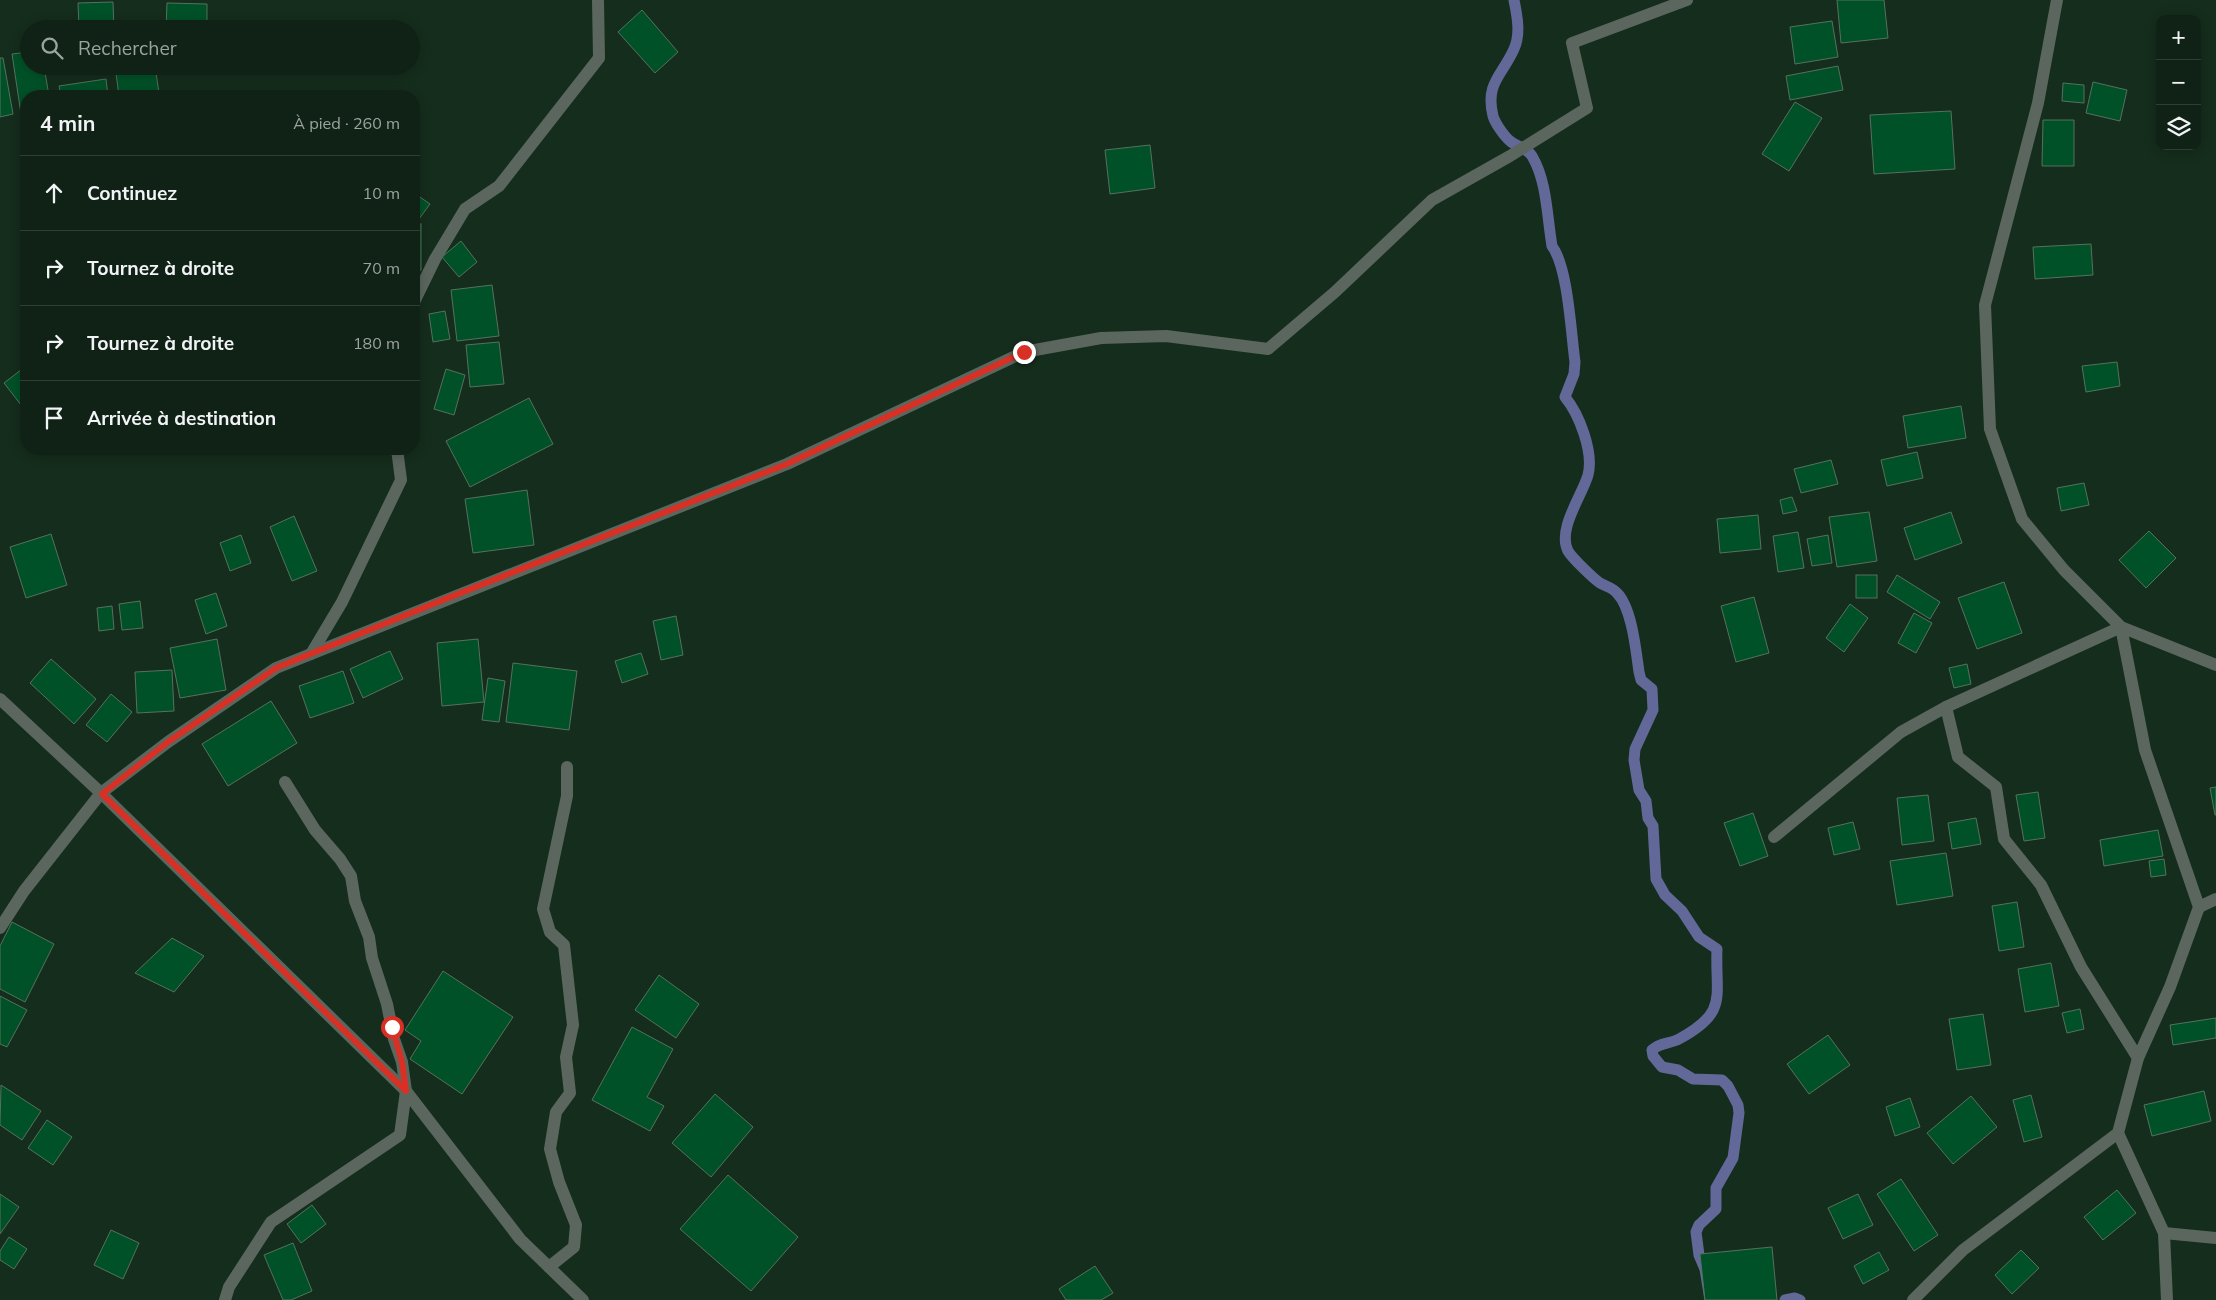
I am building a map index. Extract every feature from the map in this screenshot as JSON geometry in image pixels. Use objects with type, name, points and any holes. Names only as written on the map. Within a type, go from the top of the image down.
[{"type":"street","points":[[420,290],[435,259],[465,209],[499,186],[599,58],[598,0]]},
{"type":"street","points":[[0,928],[24,890],[102,794],[168,742],[268,674],[311,654],[787,464],[1024,352],[1101,338],[1166,336],[1268,349],[1335,292],[1432,200],[1510,156],[1587,108],[1572,42],[1686,0]]},
{"type":"street","points":[[2058,0],[2038,103],[1985,305],[1990,429],[2022,518],[2064,570],[2121,627],[2216,665]]},
{"type":"street","points":[[311,654],[342,602],[401,480],[397,455]]},
{"type":"street","points":[[1774,838],[1900,732],[1946,707],[2121,627]]},
{"type":"street","points":[[1913,1300],[1963,1250],[2118,1133],[2138,1058],[2170,987],[2199,907],[2145,750],[2121,627]]},
{"type":"street","points":[[0,698],[102,794],[406,1091],[520,1239],[583,1300]]},
{"type":"street","points":[[1946,707],[1958,757],[1996,787],[2004,839],[2041,885],[2081,967],[2138,1058]]},
{"type":"street","points":[[549,1267],[574,1247],[576,1225],[558,1182],[550,1149],[556,1112],[570,1093],[566,1058],[573,1025],[564,945],[550,932],[543,909],[567,796],[568,767]]},
{"type":"street","points":[[225,1300],[229,1287],[271,1222],[400,1135],[406,1091],[402,1062],[394,1040],[388,1004],[372,958],[369,937],[355,901],[351,876],[340,859],[315,830],[285,782]]},
{"type":"street","points":[[2199,907],[2216,899]]},
{"type":"street","points":[[2118,1133],[2164,1233],[2167,1300]]},
{"type":"street","points":[[2164,1233],[2216,1238]]},
{"type":"building","points":[[1837,0],[1884,0],[1888,38],[1841,43]]},
{"type":"building","points":[[113,2],[114,20],[79,20],[78,3]]},
{"type":"building","points":[[167,3],[207,4],[207,20],[166,20]]},
{"type":"building","points":[[642,10],[678,52],[655,73],[618,32]]},
{"type":"building","points":[[1832,21],[1838,57],[1795,64],[1790,27]]},
{"type":"building","points":[[20,53],[20,75],[46,75],[48,90],[20,90],[20,107],[12,54]]},
{"type":"building","points":[[0,58],[3,58],[13,114],[0,117]]},
{"type":"building","points":[[1838,66],[1843,90],[1790,100],[1786,76]]},
{"type":"building","points":[[116,75],[156,75],[159,90],[118,90]]},
{"type":"building","points":[[106,79],[107,90],[60,90],[59,86]]},
{"type":"building","points":[[2093,82],[2127,90],[2120,121],[2086,113]]},
{"type":"building","points":[[2063,83],[2084,85],[2084,103],[2062,101]]},
{"type":"building","points":[[1795,102],[1822,118],[1789,171],[1762,154]]},
{"type":"building","points":[[1951,111],[1955,169],[1874,174],[1870,115]]},
{"type":"building","points":[[2043,120],[2074,120],[2074,166],[2042,166]]},
{"type":"building","points":[[1150,145],[1155,188],[1110,194],[1105,150]]},
{"type":"building","points":[[420,197],[430,204],[420,218]]},
{"type":"building","points":[[420,224],[421,224],[420,270]]},
{"type":"building","points":[[461,241],[477,262],[459,277],[442,257]]},
{"type":"building","points":[[2091,244],[2093,275],[2035,279],[2033,247]]},
{"type":"building","points":[[492,285],[499,336],[457,341],[451,290]]},
{"type":"building","points":[[445,311],[450,339],[433,342],[429,314]]},
{"type":"building","points":[[499,342],[504,384],[470,387],[466,345]]},
{"type":"building","points":[[2117,362],[2120,386],[2086,392],[2082,366]]},
{"type":"building","points":[[446,369],[465,375],[454,415],[434,409]]},
{"type":"building","points":[[20,371],[20,404],[4,383]]},
{"type":"building","points":[[529,398],[553,444],[470,487],[446,441]]},
{"type":"building","points":[[1961,406],[1966,438],[1908,448],[1903,416]]},
{"type":"building","points":[[1917,452],[1923,478],[1887,486],[1881,460]]},
{"type":"building","points":[[1831,460],[1838,484],[1801,493],[1794,469]]},
{"type":"building","points":[[2084,483],[2089,505],[2061,511],[2057,488]]},
{"type":"building","points":[[527,490],[534,545],[473,553],[465,499]]},
{"type":"building","points":[[1792,497],[1797,511],[1783,514],[1780,500]]},
{"type":"building","points":[[1869,512],[1877,561],[1837,567],[1829,517]]},
{"type":"building","points":[[1951,512],[1962,543],[1915,560],[1904,528]]},
{"type":"building","points":[[1758,515],[1761,549],[1720,553],[1717,519]]},
{"type":"building","points":[[294,516],[317,571],[292,581],[270,527]]},
{"type":"building","points":[[2149,531],[2176,558],[2146,588],[2119,560]]},
{"type":"building","points":[[1798,532],[1804,568],[1778,572],[1773,536]]},
{"type":"building","points":[[51,534],[67,585],[26,598],[10,547]]},
{"type":"building","points":[[241,535],[251,563],[230,571],[220,543]]},
{"type":"building","points":[[1828,535],[1832,563],[1812,566],[1807,539]]},
{"type":"building","points":[[1856,575],[1877,575],[1877,598],[1856,598]]},
{"type":"building","points":[[1897,575],[1940,602],[1930,619],[1887,592]]},
{"type":"building","points":[[2004,582],[2022,633],[1977,649],[1958,598]]},
{"type":"building","points":[[216,593],[227,626],[206,634],[195,600]]},
{"type":"building","points":[[1754,597],[1769,653],[1736,662],[1721,606]]},
{"type":"building","points":[[140,601],[143,628],[122,630],[119,604]]},
{"type":"building","points":[[1850,604],[1868,618],[1844,652],[1826,638]]},
{"type":"building","points":[[112,606],[114,629],[99,631],[97,608]]},
{"type":"building","points":[[1914,613],[1932,623],[1916,653],[1898,643]]},
{"type":"building","points":[[676,616],[683,655],[661,660],[653,621]]},
{"type":"building","points":[[217,639],[226,690],[180,698],[170,648]]},
{"type":"building","points":[[478,639],[484,702],[442,706],[437,643]]},
{"type":"building","points":[[390,651],[403,679],[363,698],[350,669]]},
{"type":"building","points":[[641,653],[648,674],[622,683],[615,661]]},
{"type":"building","points":[[51,659],[96,699],[74,724],[30,683]]},
{"type":"building","points":[[513,663],[577,671],[569,730],[506,722]]},
{"type":"building","points":[[1967,664],[1971,684],[1954,688],[1949,668]]},
{"type":"building","points":[[172,670],[174,711],[137,713],[135,672]]},
{"type":"building","points":[[343,671],[354,703],[310,718],[299,686]]},
{"type":"building","points":[[488,678],[505,681],[499,722],[482,720]]},
{"type":"building","points":[[111,694],[132,712],[107,742],[86,725]]},
{"type":"building","points":[[271,701],[297,743],[228,786],[202,744]]},
{"type":"building","points":[[2216,787],[2216,815],[2215,815],[2210,788]]},
{"type":"building","points":[[2038,792],[2045,838],[2024,841],[2016,795]]},
{"type":"building","points":[[1928,795],[1934,841],[1902,845],[1897,798]]},
{"type":"building","points":[[1753,813],[1768,856],[1740,866],[1724,823]]},
{"type":"building","points":[[1976,818],[1981,844],[1952,849],[1948,823]]},
{"type":"building","points":[[1853,822],[1860,849],[1834,855],[1828,828]]},
{"type":"building","points":[[2158,830],[2163,856],[2104,866],[2100,840]]},
{"type":"building","points":[[1946,853],[1953,896],[1897,905],[1890,861]]},
{"type":"building","points":[[2164,859],[2166,875],[2151,877],[2149,861]]},
{"type":"building","points":[[2017,902],[2024,947],[1999,951],[1992,906]]},
{"type":"building","points":[[12,922],[54,944],[25,1002],[0,989],[0,946]]},
{"type":"building","points":[[172,938],[204,956],[174,992],[135,973]]},
{"type":"building","points":[[2051,963],[2059,1006],[2025,1012],[2018,969]]},
{"type":"building","points":[[443,971],[513,1017],[462,1094],[410,1059],[421,1041],[405,1030]]},
{"type":"building","points":[[659,975],[699,1004],[676,1038],[635,1010]]},
{"type":"building","points":[[0,996],[27,1010],[7,1047],[0,1044]]},
{"type":"building","points":[[2080,1009],[2084,1029],[2067,1033],[2062,1013]]},
{"type":"building","points":[[1983,1014],[1991,1065],[1957,1070],[1949,1019]]},
{"type":"building","points":[[2216,1018],[2216,1038],[2173,1045],[2170,1025]]},
{"type":"building","points":[[632,1027],[673,1049],[647,1097],[664,1106],[650,1131],[592,1100]]},
{"type":"building","points":[[1828,1035],[1850,1065],[1809,1094],[1787,1064]]},
{"type":"building","points":[[1,1085],[41,1111],[22,1140],[0,1125]]},
{"type":"building","points":[[2204,1091],[2211,1121],[2152,1136],[2144,1105]]},
{"type":"building","points":[[715,1094],[753,1127],[711,1177],[672,1143]]},
{"type":"building","points":[[2031,1095],[2042,1137],[2024,1142],[2013,1100]]},
{"type":"building","points":[[1971,1096],[1997,1127],[1953,1164],[1927,1133]]},
{"type":"building","points":[[1910,1098],[1920,1127],[1895,1136],[1886,1107]]},
{"type":"building","points":[[47,1120],[72,1137],[53,1165],[28,1148]]},
{"type":"building","points":[[728,1175],[798,1237],[751,1291],[680,1229]]},
{"type":"building","points":[[1901,1179],[1938,1235],[1914,1251],[1877,1194]]},
{"type":"building","points":[[2117,1190],[2136,1213],[2103,1240],[2084,1217]]},
{"type":"building","points":[[0,1194],[19,1207],[0,1234]]},
{"type":"building","points":[[1858,1194],[1873,1225],[1843,1239],[1828,1208]]},
{"type":"building","points":[[312,1205],[326,1224],[301,1243],[287,1224]]},
{"type":"building","points":[[111,1230],[139,1243],[123,1279],[94,1265]]},
{"type":"building","points":[[9,1237],[27,1249],[14,1269],[0,1260],[0,1251]]},
{"type":"building","points":[[293,1243],[312,1291],[291,1300],[283,1300],[264,1255]]},
{"type":"building","points":[[1772,1247],[1777,1300],[1705,1300],[1700,1254]]},
{"type":"building","points":[[2021,1250],[2039,1268],[2012,1294],[1995,1275]]},
{"type":"building","points":[[1879,1252],[1889,1270],[1863,1284],[1854,1266]]},
{"type":"building","points":[[1095,1266],[1113,1293],[1101,1300],[1066,1300],[1059,1289]]},
{"type":"waterway","points":[[1514,0],[1518,24],[1516,43],[1493,87],[1491,105],[1494,119],[1503,133],[1510,141],[1530,153],[1537,166],[1544,188],[1552,246],[1562,269],[1565,284],[1575,362],[1574,374],[1565,397],[1580,423],[1589,456],[1588,475],[1568,523],[1565,542],[1568,551],[1583,568],[1597,581],[1615,591],[1622,600],[1630,619],[1641,680],[1652,689],[1653,710],[1635,749],[1634,760],[1639,790],[1646,801],[1648,818],[1653,826],[1656,879],[1665,895],[1682,911],[1699,937],[1717,949],[1717,991],[1716,1002],[1712,1011],[1706,1020],[1695,1029],[1679,1039],[1652,1050],[1653,1056],[1662,1067],[1678,1070],[1693,1079],[1722,1080],[1728,1086],[1738,1105],[1739,1113],[1733,1158],[1716,1188],[1716,1209],[1699,1225],[1696,1232],[1699,1255],[1705,1269],[1710,1300]]},
{"type":"waterway","points":[[1785,1300],[1795,1298],[1800,1300]]},
{"type":"route","points":[[392,1027],[394,1040],[402,1062],[406,1091],[102,794],[168,742],[276,668],[787,464],[1024,352]]}]
